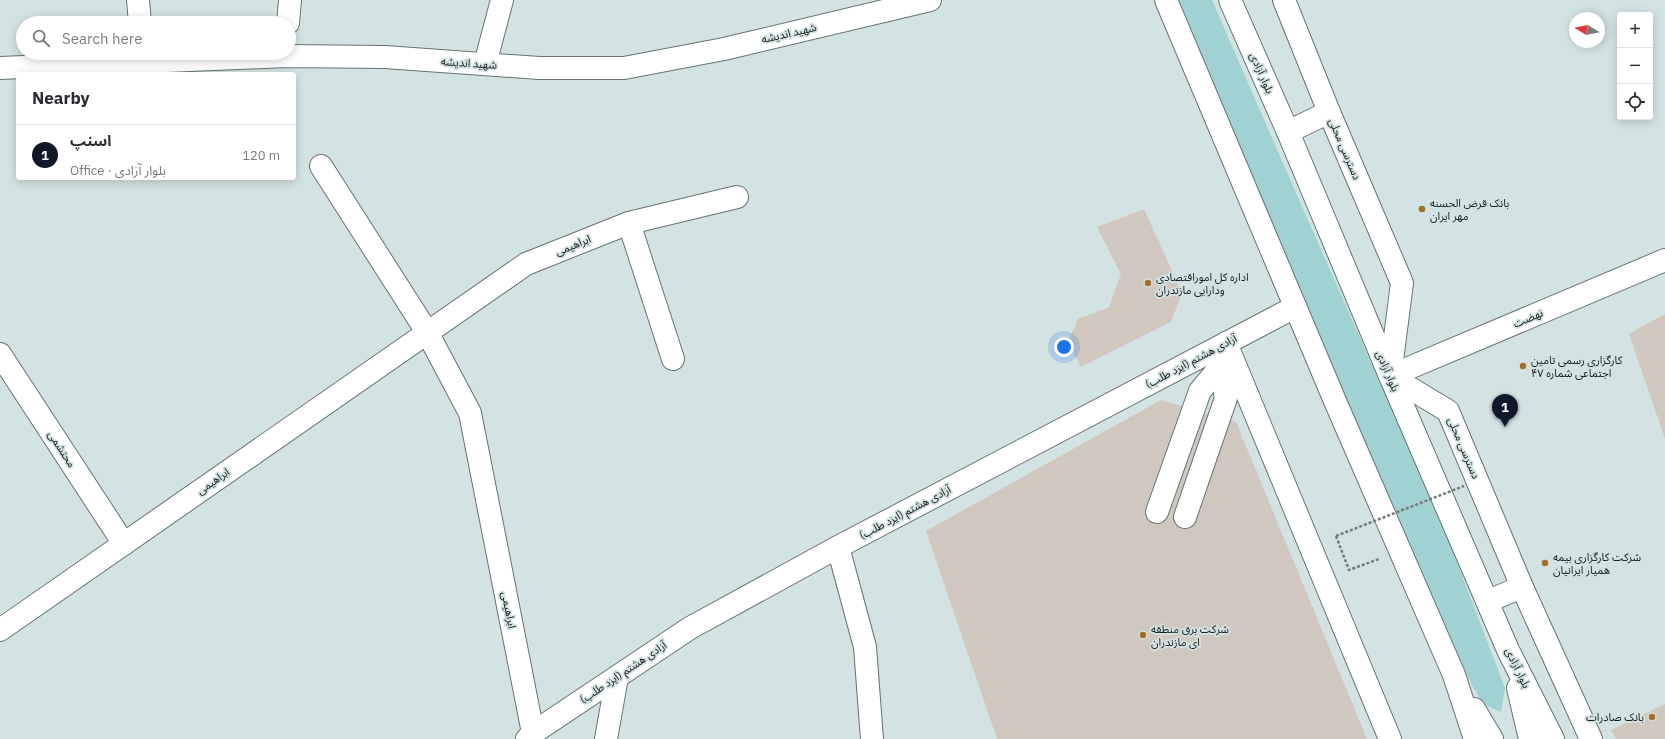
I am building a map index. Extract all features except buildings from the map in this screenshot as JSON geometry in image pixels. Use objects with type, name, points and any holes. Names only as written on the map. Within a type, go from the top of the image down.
[{"type":"street","points":[[138,0],[139,16]]},
{"type":"street","points":[[289,16],[290,0]]},
{"type":"street","points":[[485,64],[502,0]]},
{"type":"street","name":"شهید اندیشه","points":[[296,55],[385,57],[539,68],[624,68],[724,49],[930,0]]},
{"type":"street","points":[[1166,0],[1295,307],[1454,675],[1475,739]]},
{"type":"street","name":"بلوار آزادی","points":[[1230,0],[1288,132],[1390,376],[1508,650],[1553,739]]},
{"type":"street","name":"دسترسی محلی","points":[[1284,0],[1329,112],[1402,283],[1390,376],[1448,411],[1522,587],[1591,739]]},
{"type":"street","name":"شهید اندیشه","points":[[0,68],[103,60]]},
{"type":"street","points":[[1288,132],[1329,112]]},
{"type":"street","name":"ابراهیمی","points":[[320,166],[426,332],[470,413],[530,736]]},
{"type":"street","name":"ابراهیمی","points":[[0,630],[426,332],[526,264],[629,223],[737,197]]},
{"type":"street","points":[[629,223],[673,359]]},
{"type":"street","name":"نهضت","points":[[1390,376],[1665,260]]},
{"type":"street","name":"آزادی هشتم (ایزد طلب)","points":[[530,736],[690,628],[838,547],[1295,307]]},
{"type":"street","points":[[1185,517],[1226,398],[1220,367],[1226,343]]},
{"type":"street","points":[[1226,343],[1390,739]]},
{"type":"street","name":"محتشمی","points":[[0,354],[124,544]]},
{"type":"street","points":[[1157,512],[1200,391],[1220,367]]},
{"type":"street","points":[[838,547],[865,647],[872,739]]},
{"type":"street","points":[[1488,601],[1522,587]]},
{"type":"street","points":[[1508,650],[1530,739]]},
{"type":"street","points":[[1454,675],[1492,739]]},
{"type":"street","points":[[606,739],[617,677]]},
{"type":"path","points":[[1400,551],[1349,570],[1336,536],[1464,486]]},
{"type":"shaded area","points":[[1175,0],[1212,0],[1443,526],[1505,688],[1501,712],[1483,704],[1462,667],[1397,521]]},
{"type":"place","name":"بانک قرض الحسنه مهر ایران","points":[[1422,209]]},
{"type":"place","name":"اداره کل اموراقتصادی ودارایی مازندران","points":[[1148,283]]},
{"type":"place","name":"کارگزاری رسمی تامین اجتماعی شماره ۴۷","points":[[1523,366]]},
{"type":"place","name":"اسنپ","points":[[1505,427]]},
{"type":"place","name":"شرکت کارگزاری بیمه همیار ایرانیان","points":[[1545,563]]},
{"type":"place","name":"شرکت برق منطقه ای مازندران","points":[[1143,635]]},
{"type":"place","name":"بانک صادرات","points":[[1652,717]]}]
